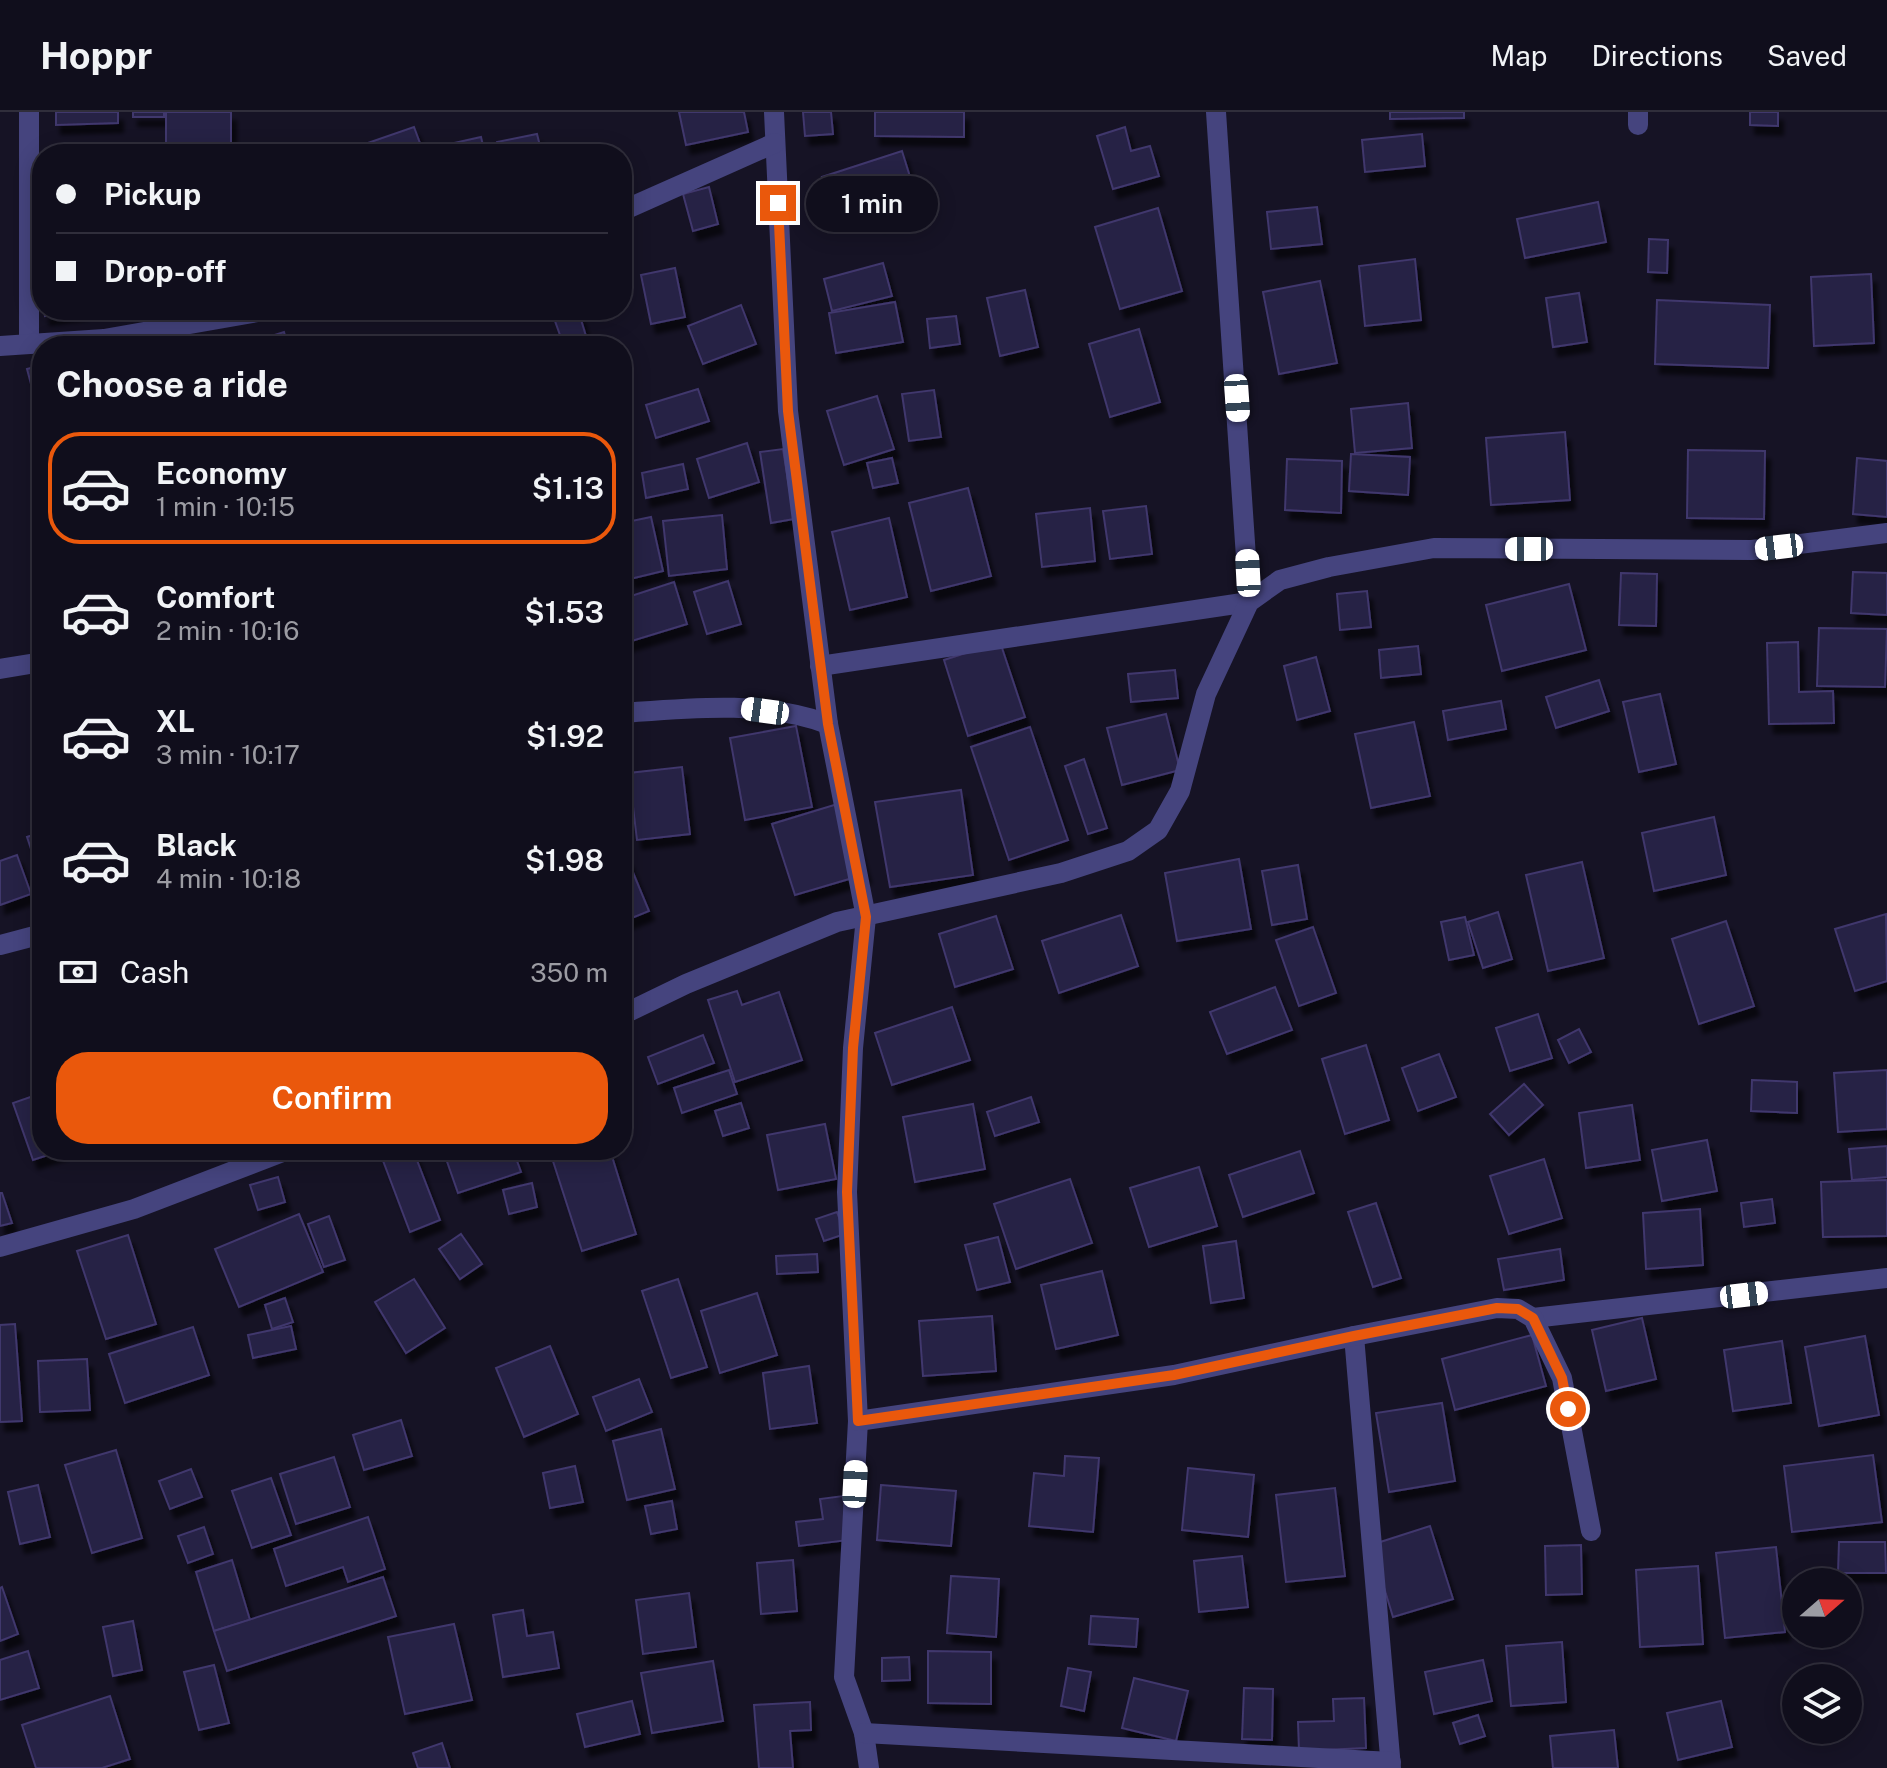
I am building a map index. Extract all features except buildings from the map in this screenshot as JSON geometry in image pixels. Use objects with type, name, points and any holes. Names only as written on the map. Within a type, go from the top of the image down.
[{"type":"street","points":[[29,112],[29,344]]},
{"type":"street","points":[[774,112],[788,411],[828,724],[866,917],[853,1048],[847,1192],[858,1421],[844,1677],[864,1733],[869,1768]]},
{"type":"street","points":[[632,1010],[686,984],[837,922],[1061,873],[1128,851],[1158,830],[1180,791],[1206,694],[1249,602],[1216,112]]},
{"type":"street","points":[[632,207],[775,143]]},
{"type":"street","points":[[121,336],[212,320]]},
{"type":"street","points":[[0,346],[32,344]]},
{"type":"street","points":[[820,666],[1249,602],[1280,580],[1329,567],[1434,548],[1752,550],[1887,533]]},
{"type":"street","points":[[0,669],[32,664]]},
{"type":"street","points":[[632,712],[730,706],[806,716],[828,724]]},
{"type":"street","points":[[0,945],[32,937]]},
{"type":"street","points":[[0,1247],[134,1209],[262,1160]]},
{"type":"street","points":[[1533,1318],[1887,1278]]},
{"type":"street","points":[[858,1421],[1174,1375],[1497,1308],[1518,1309],[1533,1318],[1562,1378],[1591,1531]]},
{"type":"street","points":[[864,1733],[1391,1765],[1354,1336]]},
{"type":"route","points":[[778,203],[788,411],[828,724],[866,917],[853,1048],[847,1192],[858,1421],[1174,1375],[1497,1308],[1518,1309],[1533,1318],[1562,1378],[1568,1409]]}]
